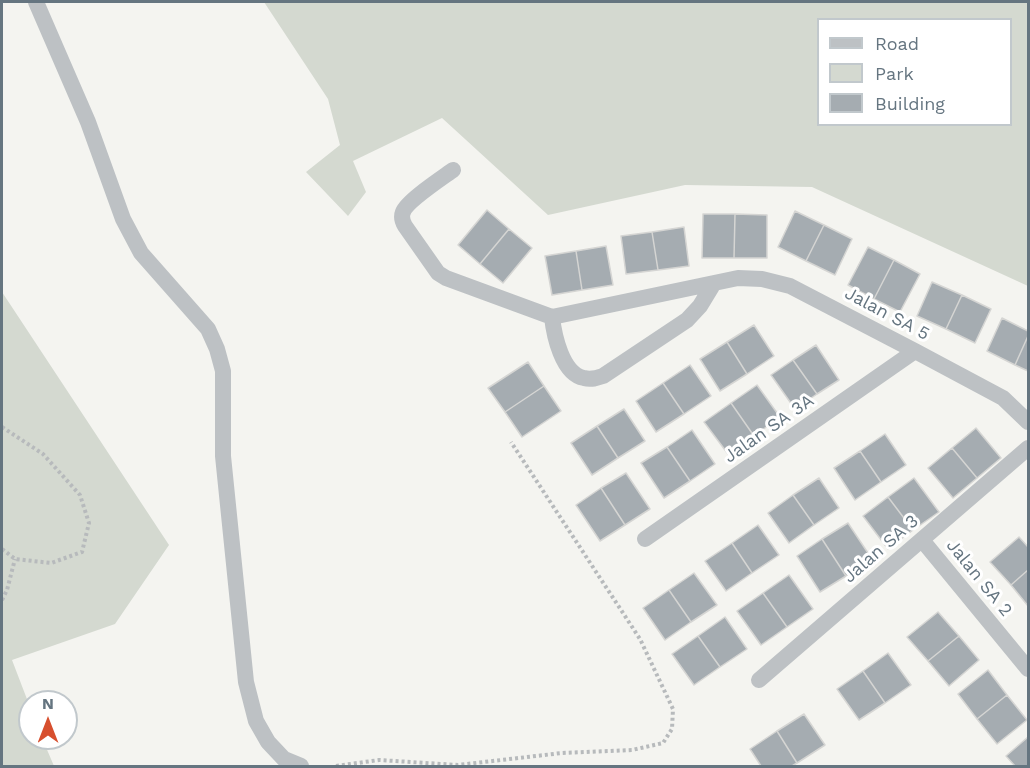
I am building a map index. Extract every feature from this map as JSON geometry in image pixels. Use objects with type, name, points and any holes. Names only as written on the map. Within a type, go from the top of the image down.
[{"type":"street","points":[[36,2],[88,123],[123,219],[141,253],[207,329],[217,349],[223,371],[223,456],[246,682],[256,721],[268,742],[284,759],[302,766]]},
{"type":"street","points":[[453,170],[408,205],[402,215],[405,226],[441,276],[552,317],[558,348],[577,376],[585,379],[603,376],[687,320],[700,306],[714,283]]},
{"type":"street","name":"Jalan SA 5","points":[[552,317],[738,278],[762,279],[790,286],[1003,398],[1029,422]]},
{"type":"street","name":"Jalan SA 3A","points":[[645,539],[915,351]]},
{"type":"street","name":"Jalan SA 3","points":[[759,680],[1029,448]]},
{"type":"street","name":"Jalan SA 2","points":[[922,540],[1029,669]]},
{"type":"path","points":[[2,427],[43,454],[80,495],[89,523],[82,552],[51,563],[15,560],[2,549]]},
{"type":"path","points":[[336,766],[379,760],[458,765],[561,753],[632,750],[663,743],[672,729],[673,709],[640,639],[511,442]]},
{"type":"path","points":[[2,600],[15,560]]},
{"type":"green space","points":[[264,2],[1028,2],[1028,286],[812,187],[685,185],[548,215],[442,118],[353,161],[366,192],[348,216],[306,172],[340,145],[328,99]]},
{"type":"green space","points":[[2,292],[169,545],[115,624],[12,660],[23,690],[18,690],[18,750],[47,750],[54,766],[2,766]]},
{"type":"building","points":[[487,210],[509,229],[480,264],[458,245]]},
{"type":"building","points":[[795,211],[824,225],[806,261],[778,247]]},
{"type":"building","points":[[703,214],[735,214],[734,258],[702,258]]},
{"type":"building","points":[[735,214],[767,215],[767,258],[734,258]]},
{"type":"building","points":[[824,225],[852,239],[835,275],[806,261]]},
{"type":"building","points":[[684,227],[689,266],[658,270],[652,232]]},
{"type":"building","points":[[509,229],[532,248],[503,283],[480,264]]},
{"type":"building","points":[[652,232],[658,270],[626,274],[621,236]]},
{"type":"building","points":[[606,246],[613,285],[582,290],[576,251]]},
{"type":"building","points":[[868,247],[894,260],[874,299],[848,285]]},
{"type":"building","points":[[576,251],[582,290],[552,295],[545,256]]},
{"type":"building","points":[[894,260],[920,274],[900,312],[874,299]]},
{"type":"building","points":[[932,282],[962,295],[946,329],[917,316]]},
{"type":"building","points":[[962,295],[991,309],[975,343],[946,329]]},
{"type":"building","points":[[1002,318],[1028,331],[1015,365],[987,351]]},
{"type":"building","points":[[754,325],[774,356],[747,374],[727,342]]},
{"type":"building","points":[[1028,336],[1028,371],[1015,365]]},
{"type":"building","points":[[727,342],[747,374],[720,391],[700,359]]},
{"type":"building","points":[[816,345],[839,380],[817,394],[793,360]]},
{"type":"building","points":[[793,360],[817,394],[795,409],[771,375]]},
{"type":"building","points":[[528,362],[544,386],[505,412],[488,388]]},
{"type":"building","points":[[690,365],[711,396],[684,414],[663,383]]},
{"type":"building","points":[[663,383],[684,414],[656,432],[636,401]]},
{"type":"building","points":[[757,385],[780,417],[754,436],[731,403]]},
{"type":"building","points":[[544,386],[561,411],[522,437],[505,412]]},
{"type":"building","points":[[731,403],[754,436],[728,454],[704,422]]},
{"type":"building","points":[[624,409],[645,441],[618,458],[597,426]]},
{"type":"building","points":[[597,426],[618,458],[592,475],[571,443]]},
{"type":"building","points":[[976,428],[1001,458],[977,478],[952,448]]},
{"type":"building","points":[[692,430],[715,464],[690,481],[667,447]]},
{"type":"building","points":[[885,434],[906,465],[881,482],[860,451]]},
{"type":"building","points":[[667,447],[690,481],[664,498],[641,463]]},
{"type":"building","points":[[952,448],[977,478],[953,498],[928,468]]},
{"type":"building","points":[[860,451],[881,482],[855,500],[834,468]]},
{"type":"building","points":[[626,473],[650,509],[625,525],[601,488]]},
{"type":"building","points":[[819,478],[839,508],[814,525],[793,495]]},
{"type":"building","points":[[914,478],[939,512],[913,530],[888,497]]},
{"type":"building","points":[[601,488],[625,525],[600,541],[576,505]]},
{"type":"building","points":[[793,495],[814,525],[789,543],[768,513]]},
{"type":"building","points":[[888,497],[913,530],[888,549],[863,516]]},
{"type":"building","points":[[848,523],[872,559],[846,576],[822,539]]},
{"type":"building","points":[[758,525],[779,555],[752,573],[732,543]]},
{"type":"building","points":[[1019,537],[1028,547],[1028,570],[1011,585],[990,562]]},
{"type":"building","points":[[822,539],[846,576],[820,592],[797,556]]},
{"type":"building","points":[[732,543],[752,573],[726,591],[705,561]]},
{"type":"building","points":[[1028,570],[1028,606],[1011,585]]},
{"type":"building","points":[[694,573],[717,605],[691,622],[669,590]]},
{"type":"building","points":[[789,575],[813,609],[787,627],[763,593]]},
{"type":"building","points":[[669,590],[691,622],[665,640],[643,608]]},
{"type":"building","points":[[763,593],[787,627],[761,645],[737,611]]},
{"type":"building","points":[[938,612],[959,636],[928,661],[907,637]]},
{"type":"building","points":[[725,617],[747,649],[720,667],[698,636]]},
{"type":"building","points":[[698,636],[720,667],[694,685],[672,654]]},
{"type":"building","points":[[959,636],[979,660],[949,686],[928,661]]},
{"type":"building","points":[[888,653],[911,685],[885,703],[863,671]]},
{"type":"building","points":[[988,670],[1007,695],[977,719],[958,694]]},
{"type":"building","points":[[863,671],[885,703],[859,720],[837,689]]},
{"type":"building","points":[[1007,695],[1027,720],[997,744],[977,719]]},
{"type":"building","points":[[804,714],[825,745],[797,763],[777,731]]},
{"type":"building","points":[[777,731],[797,763],[792,766],[761,766],[750,749]]},
{"type":"building","points":[[1028,737],[1028,766],[1015,766],[1006,756]]}]
